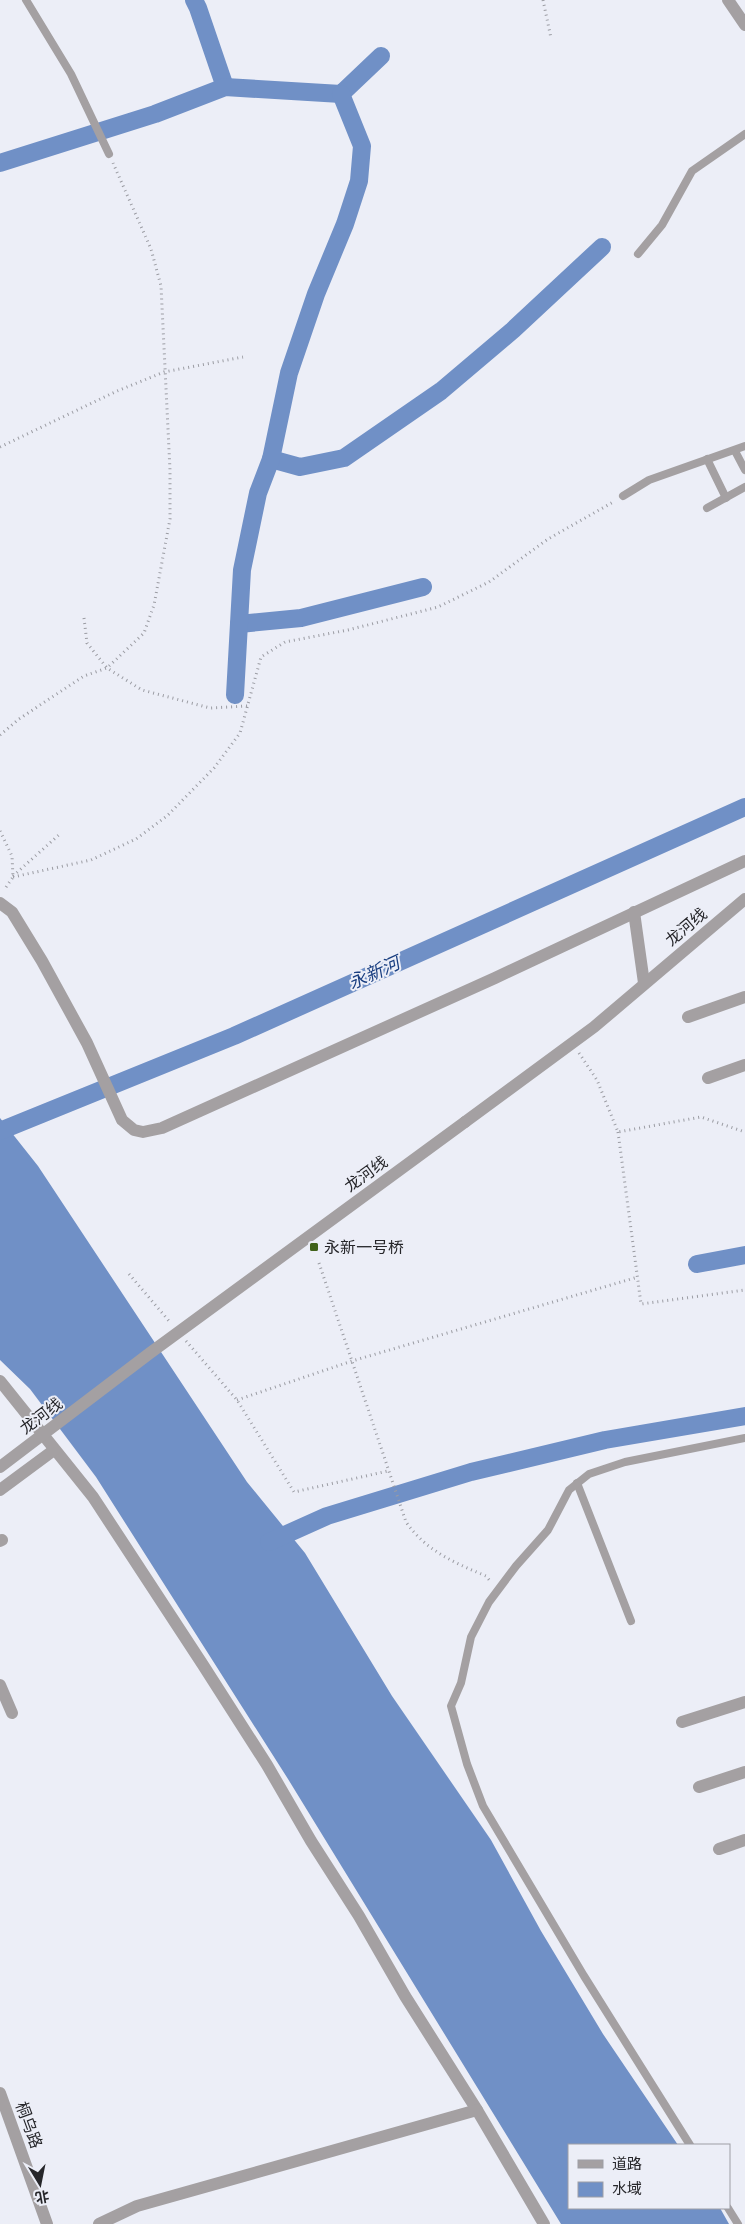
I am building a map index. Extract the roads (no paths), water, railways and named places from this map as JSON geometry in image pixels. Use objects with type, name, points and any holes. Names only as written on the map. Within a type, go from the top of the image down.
[{"type":"street","points":[[732,1],[745,25]]},
{"type":"street","points":[[0,903],[12,912],[42,960],[92,1054],[122,1120],[134,1130],[143,1132],[162,1128],[495,978],[745,861]]},
{"type":"street","name":"龙河线","points":[[0,1467],[150,1353],[573,1043],[745,899]]},
{"type":"street","points":[[634,912],[644,983]]},
{"type":"street","points":[[688,1017],[745,998]]},
{"type":"street","points":[[708,1078],[745,1065]]},
{"type":"street","points":[[0,1381],[92,1497],[125,1544],[268,1765],[311,1841],[359,1916],[405,1996],[477,2110],[544,2224]]},
{"type":"street","points":[[0,1490],[54,1450]]},
{"type":"street","points":[[0,1685],[12,1713]]},
{"type":"street","points":[[682,1722],[745,1702]]},
{"type":"street","points":[[699,1787],[745,1772]]},
{"type":"street","points":[[719,1849],[745,1840]]},
{"type":"street","name":"桐乌路","points":[[0,2093],[3,2107],[48,2224]]},
{"type":"street","points":[[99,2224],[137,2206],[477,2110]]},
{"type":"lane","points":[[26,0],[71,74],[109,154]]},
{"type":"lane","points":[[638,254],[662,225],[692,171],[745,134]]},
{"type":"lane","points":[[623,496],[649,480],[745,446]]},
{"type":"lane","points":[[735,451],[745,470]]},
{"type":"lane","points":[[707,459],[726,498]]},
{"type":"lane","points":[[707,508],[745,487]]},
{"type":"lane","points":[[689,2144],[584,1976],[483,1806],[467,1764],[451,1706],[461,1683],[471,1637],[489,1602],[548,1530],[569,1490],[589,1474],[625,1462],[745,1438]]},
{"type":"lane","points":[[577,1483],[631,1621]]},
{"type":"lane","points":[[729,2209],[738,2224]]},
{"type":"water","points":[[0,1118],[38,1166],[247,1482],[305,1553],[392,1696],[491,1840],[541,1931],[603,2034],[677,2144],[568,2144],[568,2209],[721,2209],[729,2224],[561,2224],[288,1779],[96,1477],[30,1389],[0,1360]]},
{"type":"waterway","points":[[194,0],[225,87]]},
{"type":"waterway","points":[[0,163],[155,114],[225,87],[341,94],[381,56]]},
{"type":"waterway","points":[[235,695],[242,570],[258,493],[271,459],[289,373],[316,294],[345,224],[359,181],[362,146],[341,94]]},
{"type":"waterway","points":[[271,459],[300,467],[344,458],[441,391],[513,330],[602,247]]},
{"type":"waterway","points":[[239,624],[301,618],[423,587]]},
{"type":"waterway","name":"永新河","points":[[0,1131],[234,1036],[745,807]]},
{"type":"waterway","points":[[697,1264],[745,1255]]},
{"type":"waterway","points":[[269,1542],[327,1516],[471,1472],[605,1440],[745,1416]]},
{"type":"place","name":"永新一号桥","points":[[314,1247]]}]
